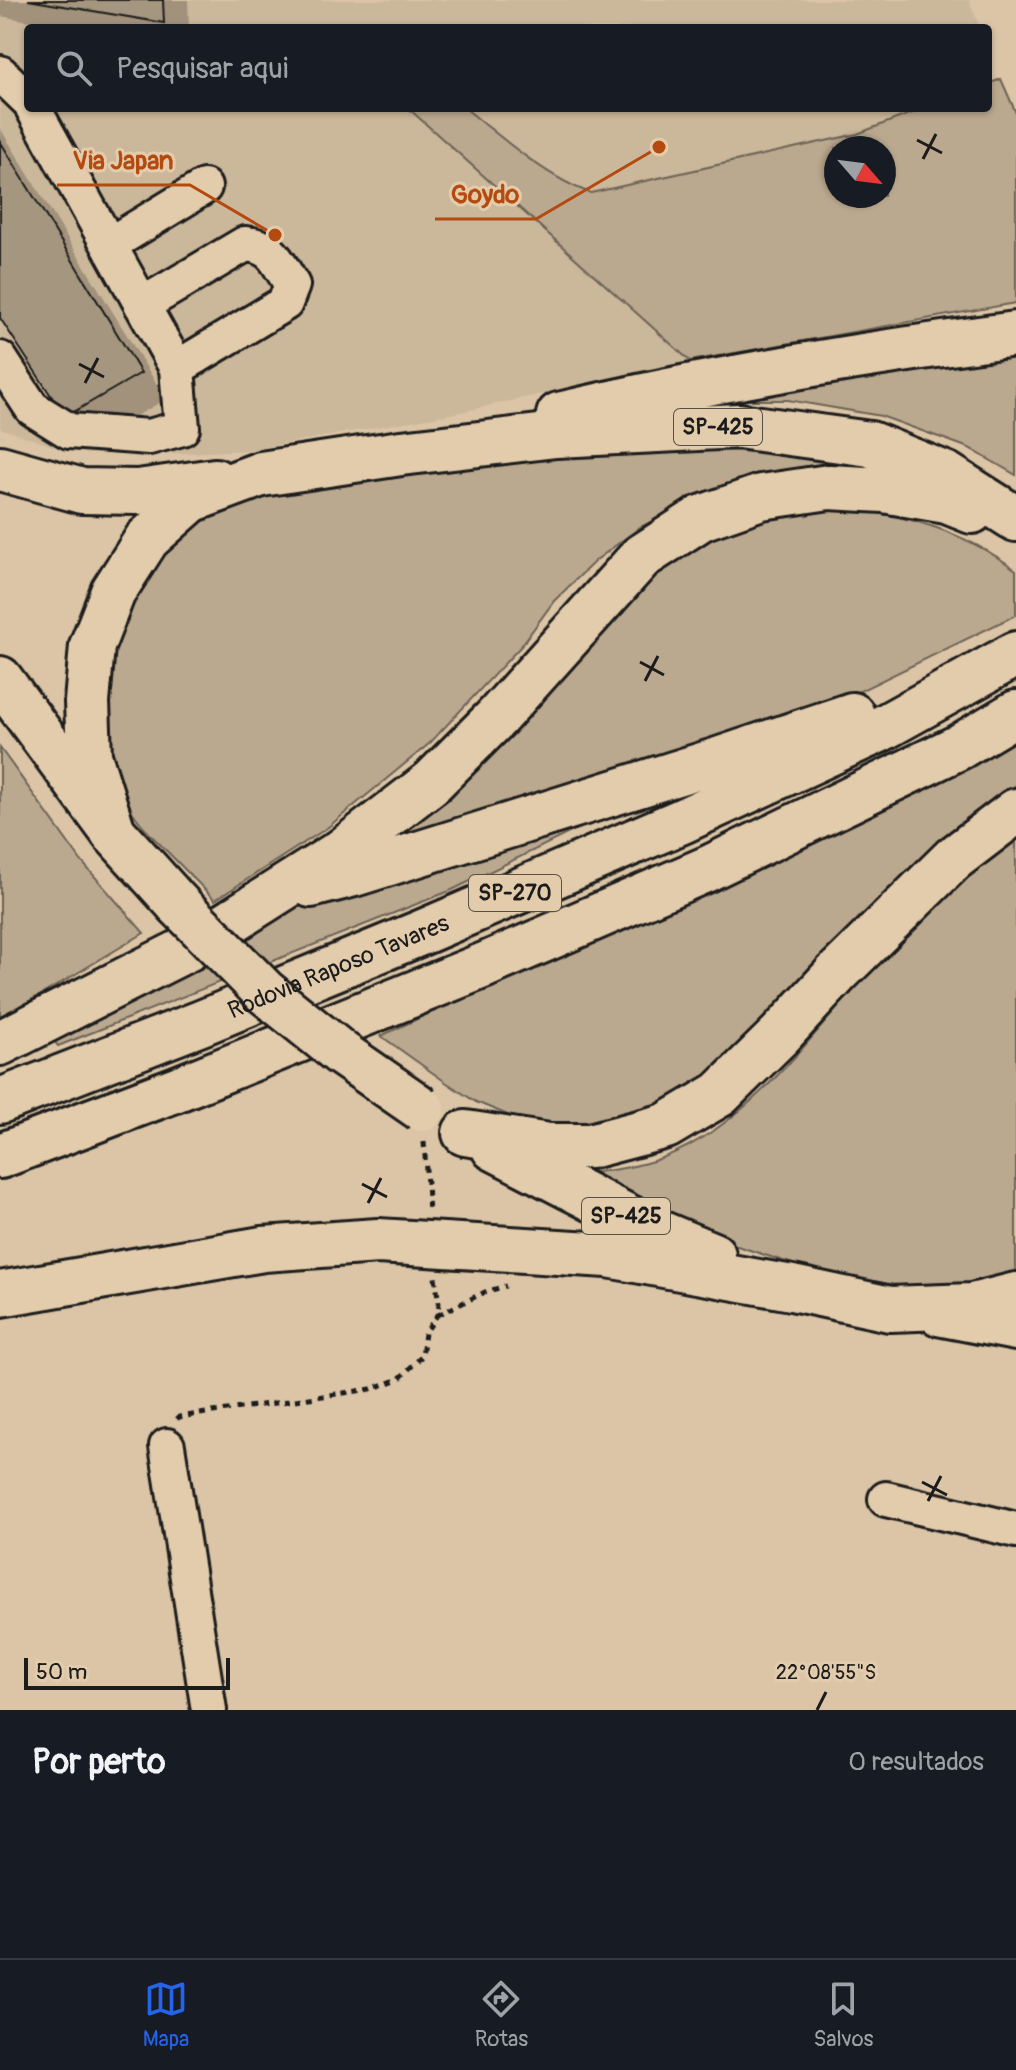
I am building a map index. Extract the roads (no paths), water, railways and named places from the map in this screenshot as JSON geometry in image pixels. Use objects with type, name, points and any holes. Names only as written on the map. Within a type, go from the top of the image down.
[{"type":"highway","points":[[401,453],[621,400],[899,349],[1016,334]]},
{"type":"highway","name":"SP-425","points":[[0,468],[82,491],[138,492],[401,453],[556,435],[739,426],[870,444],[947,475],[1016,519]]},
{"type":"highway","points":[[113,832],[89,756],[87,702],[92,646],[113,592],[147,539],[191,500],[261,474]]},
{"type":"highway","points":[[0,1043],[189,948],[342,851],[432,782],[496,718],[641,557],[701,518],[761,497],[829,487],[884,490],[947,501],[1016,527]]},
{"type":"highway","points":[[274,894],[354,874],[715,761],[998,663]]},
{"type":"highway","name":"Rodovia Raposo Tavares","points":[[0,1101],[304,981],[682,821],[879,730],[998,663]]},
{"type":"highway","name":"SP-425","points":[[0,679],[113,832],[178,904],[265,992],[341,1053],[422,1109],[655,1231],[792,1288],[890,1309],[972,1306],[1016,1295]]},
{"type":"highway","name":"SP-270","points":[[0,1156],[177,1089],[485,965],[707,869],[959,747],[1016,713]]},
{"type":"highway","points":[[465,1133],[549,1146],[590,1146],[666,1126],[720,1094],[953,859],[1016,811]]},
{"type":"highway","points":[[0,1294],[263,1249],[378,1241],[608,1255],[792,1288]]},
{"type":"street","points":[[0,73],[24,96]]},
{"type":"street","points":[[0,359],[32,408],[69,431],[149,437],[182,428],[177,368],[35,112]]},
{"type":"street","points":[[109,245],[204,187]]},
{"type":"street","points":[[142,305],[245,244],[260,245],[269,250],[292,285],[285,303],[177,368]]},
{"type":"street","points":[[890,1309],[1016,1333]]},
{"type":"street","points":[[167,1446],[209,1710]]},
{"type":"street","points":[[886,1499],[1016,1530]]},
{"type":"place","name":"Goydo","points":[[659,147]]},
{"type":"place","name":"Via Japan","points":[[275,235]]}]
